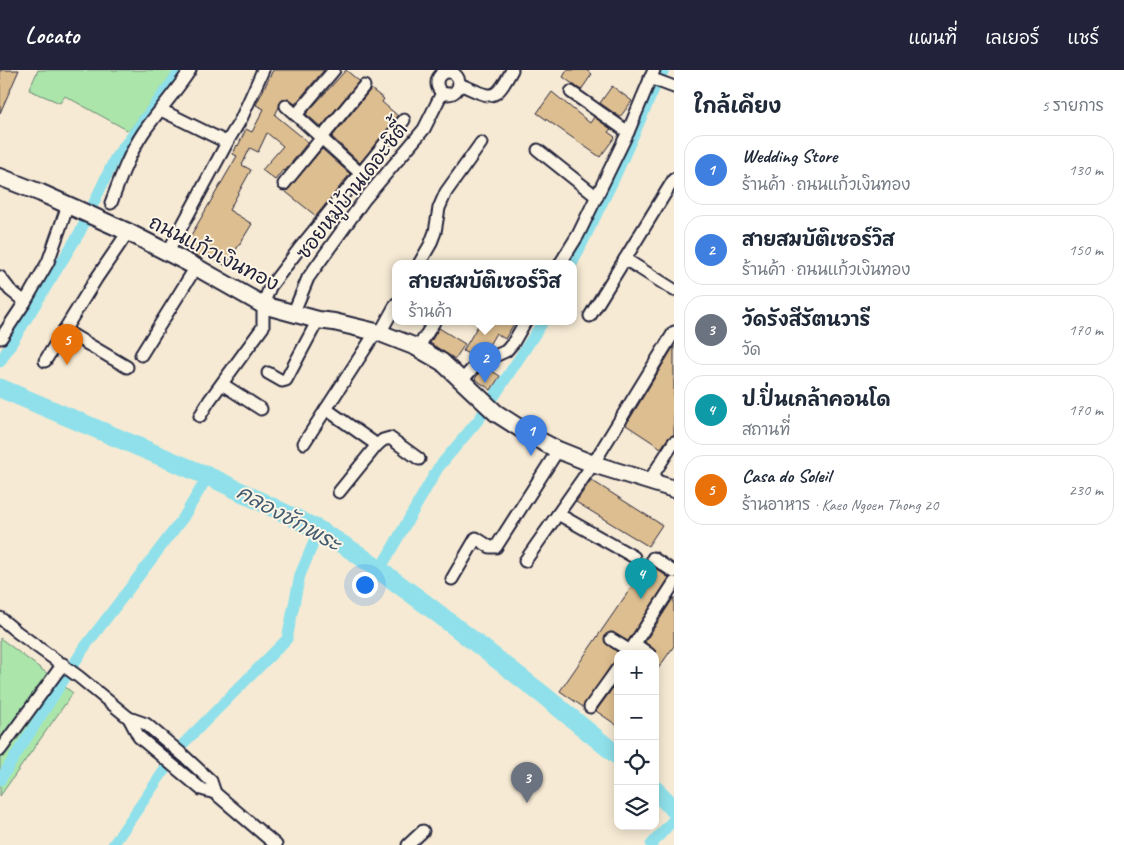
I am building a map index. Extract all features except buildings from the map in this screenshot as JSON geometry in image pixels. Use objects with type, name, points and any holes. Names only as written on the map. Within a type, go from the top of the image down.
[{"type":"street","points":[[110,203],[129,158],[144,132],[190,70]]},
{"type":"street","points":[[168,252],[226,142],[241,119],[263,70]]},
{"type":"street","points":[[296,115],[334,70]]},
{"type":"street","points":[[442,93],[453,93],[459,84],[493,96],[499,92],[512,70]]},
{"type":"street","name":"ซอยหมู่บ้านเดอะซิตี้","points":[[293,314],[308,278],[364,200],[424,129],[442,93],[437,83],[438,72],[452,73],[457,77],[459,84]]},
{"type":"street","points":[[562,260],[578,235],[597,197],[652,76],[673,87]]},
{"type":"street","points":[[284,184],[364,86]]},
{"type":"street","points":[[571,92],[628,132]]},
{"type":"street","points":[[286,106],[360,173]]},
{"type":"street","points":[[161,110],[226,142]]},
{"type":"street","points":[[200,416],[263,327],[262,305],[270,287],[404,120]]},
{"type":"street","points":[[421,260],[435,232],[439,208],[446,192],[482,143]]},
{"type":"street","points":[[538,150],[597,197]]},
{"type":"street","name":"ถนนแก้วเงินทอง","points":[[0,177],[128,232],[196,267],[262,305],[318,320],[378,332],[418,348],[442,362],[496,413],[535,438],[592,464],[674,489]]},
{"type":"street","points":[[590,316],[674,179]]},
{"type":"street","points":[[1,338],[48,262],[72,207]]},
{"type":"street","points":[[45,360],[128,232]]},
{"type":"street","points":[[625,259],[674,290]]},
{"type":"street","points":[[141,355],[196,267]]},
{"type":"street","points":[[0,277],[10,290],[25,302]]},
{"type":"street","points":[[304,443],[392,310]]},
{"type":"street","points":[[268,373],[282,381],[286,380],[318,320]]},
{"type":"street","points":[[418,348],[432,325]]},
{"type":"street","points":[[462,380],[476,364],[506,351],[523,325]]},
{"type":"street","points":[[64,330],[127,367]]},
{"type":"street","points":[[526,561],[592,464],[674,332]]},
{"type":"street","points":[[222,384],[260,410]]},
{"type":"street","points":[[326,409],[376,445]]},
{"type":"street","points":[[339,492],[376,445],[383,440],[390,438],[419,459]]},
{"type":"street","points":[[649,481],[674,442]]},
{"type":"street","points":[[452,579],[476,538],[490,548],[496,547],[558,450]]},
{"type":"street","points":[[558,514],[634,557]]},
{"type":"street","points":[[653,558],[674,572]]},
{"type":"street","points":[[611,639],[631,649],[674,583]]},
{"type":"street","points":[[0,618],[63,664],[129,718],[146,724],[210,781],[215,793]]},
{"type":"street","points":[[0,750],[63,664]]},
{"type":"street","points":[[590,707],[614,674]]},
{"type":"street","points":[[129,718],[139,737],[201,789],[215,793],[276,845]]},
{"type":"street","points":[[408,845],[423,831]]},
{"type":"green space","points":[[38,70],[176,70],[129,131],[65,96],[60,103],[29,90]]},
{"type":"green space","points":[[0,638],[73,693],[0,796]]},
{"type":"waterway","points":[[0,362],[80,232],[115,158],[181,70]]},
{"type":"waterway","points":[[574,260],[664,70]]},
{"type":"waterway","points":[[379,571],[438,468],[480,418],[541,325]]},
{"type":"waterway","name":"คลองชักพระ","points":[[0,388],[219,481],[319,530],[356,553],[427,605],[614,753]]},
{"type":"waterway","points":[[0,780],[84,648],[183,518],[208,476]]},
{"type":"waterway","points":[[113,845],[181,746],[287,639],[300,575],[319,530]]},
{"type":"waterway","name":"คลองชักพระ","points":[[659,794],[674,809]]},
{"type":"waterway","points":[[651,845],[674,819]]},
{"type":"place","name":"Casa do Soleil","points":[[67,365]]},
{"type":"place","name":"สายสมบัติเซอร์วิส","points":[[485,383]]},
{"type":"place","name":"Wedding Store","points":[[531,456]]},
{"type":"place","name":"ป.ปิ่นเกล้าคอนโด","points":[[641,599]]},
{"type":"place","name":"วัดรังสีรัตนวารี","points":[[527,803]]}]
